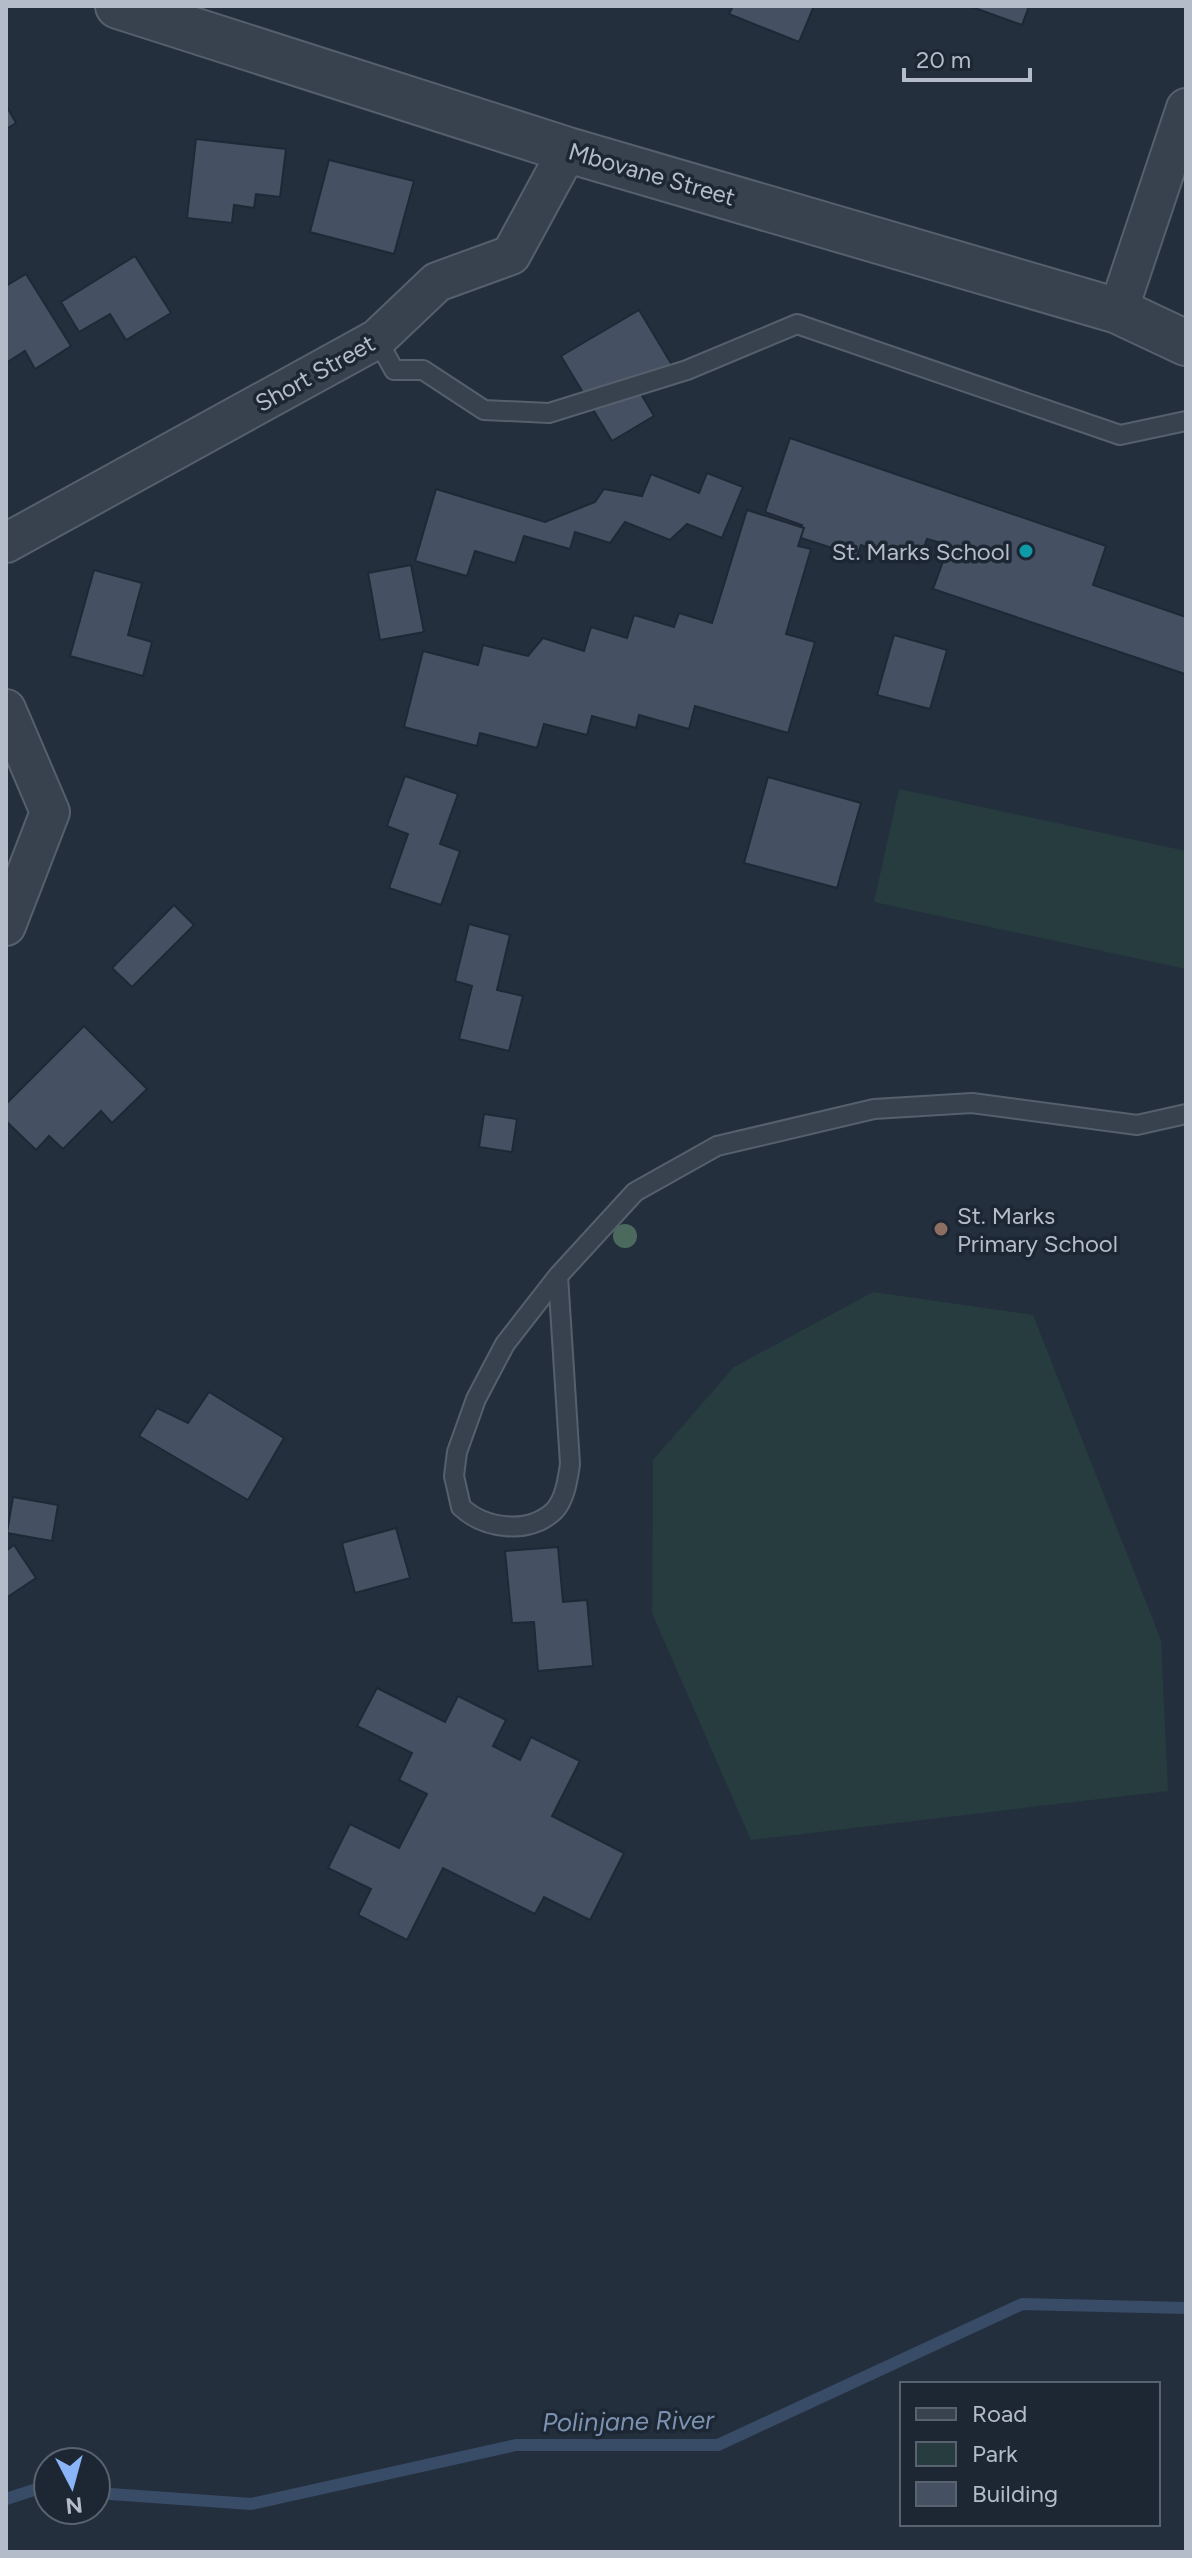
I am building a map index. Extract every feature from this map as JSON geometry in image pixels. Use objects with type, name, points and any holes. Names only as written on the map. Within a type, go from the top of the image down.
[{"type":"street","name":"Mbovane Street","points":[[118,6],[568,150],[1118,311],[1186,343]]},
{"type":"street","points":[[1118,311],[1186,108]]},
{"type":"street","name":"Short Street","points":[[6,543],[377,339],[437,282],[511,255],[568,150]]},
{"type":"street","points":[[6,709],[50,812],[6,926]]},
{"type":"lane","points":[[377,339],[394,370],[423,370],[484,410],[549,413],[687,370],[797,324],[1120,435],[1186,421]]},
{"type":"lane","points":[[558,1276],[570,1464],[566,1486],[555,1510],[533,1523],[510,1527],[485,1523],[461,1507],[455,1493],[457,1452],[476,1399],[505,1344],[558,1276],[635,1192],[717,1146],[874,1109],[972,1103],[1137,1125],[1186,1114]]},
{"type":"green space","points":[[899,789],[1186,851],[1186,969],[874,902]]},
{"type":"green space","points":[[873,1292],[1033,1315],[1161,1640],[1168,1791],[751,1840],[652,1613],[653,1460],[734,1367]]},
{"type":"building","points":[[733,6],[814,6],[799,42],[729,14]]},
{"type":"building","points":[[969,6],[1029,6],[1022,25]]},
{"type":"building","points":[[6,105],[16,123],[6,129]]},
{"type":"building","points":[[196,139],[286,149],[280,197],[256,194],[254,208],[234,205],[232,223],[187,218]]},
{"type":"building","points":[[329,160],[414,181],[394,254],[310,232]]},
{"type":"building","points":[[135,256],[171,313],[126,340],[110,314],[79,332],[61,302]]},
{"type":"building","points":[[26,274],[71,346],[35,369],[25,351],[6,363],[6,286]]},
{"type":"building","points":[[639,310],[675,370],[640,392],[654,416],[612,441],[561,356]]},
{"type":"building","name":"St. Marks School","points":[[790,438],[1106,546],[1093,585],[1186,617],[1185,674],[933,589],[949,545],[927,539],[918,564],[861,545],[857,556],[798,537],[802,525],[765,512]]},
{"type":"building","points":[[707,473],[743,487],[722,538],[687,524],[670,540],[625,522],[610,543],[575,532],[570,549],[524,536],[515,563],[475,551],[467,576],[415,561],[436,489],[545,522],[595,502],[604,489],[642,496],[651,474],[699,493]]},
{"type":"building","points":[[747,510],[804,528],[798,546],[811,549],[786,634],[815,642],[788,733],[695,706],[689,729],[639,715],[636,728],[592,716],[587,735],[544,724],[537,748],[480,733],[477,746],[404,727],[423,651],[478,665],[483,645],[528,656],[543,638],[584,651],[591,627],[627,638],[634,615],[674,627],[679,613],[712,623]]},
{"type":"building","points":[[411,565],[424,632],[380,640],[368,573]]},
{"type":"building","points":[[94,570],[142,583],[128,635],[152,642],[143,676],[70,656]]},
{"type":"building","points":[[894,635],[947,650],[930,709],[877,695]]},
{"type":"building","points":[[405,776],[458,794],[440,844],[460,851],[441,905],[389,888],[408,834],[387,826]]},
{"type":"building","points":[[768,777],[861,803],[837,888],[744,863]]},
{"type":"building","points":[[174,905],[194,925],[132,987],[112,968]]},
{"type":"building","points":[[469,924],[510,935],[497,990],[523,996],[509,1051],[459,1039],[472,986],[455,981]]},
{"type":"building","points":[[84,1026],[147,1089],[112,1123],[101,1111],[63,1149],[49,1136],[36,1150],[6,1121],[6,1104]]},
{"type":"building","points":[[484,1114],[517,1119],[512,1152],[479,1147]]},
{"type":"building","points":[[209,1392],[284,1438],[248,1500],[139,1436],[157,1408],[188,1423]]},
{"type":"building","points":[[13,1497],[58,1505],[52,1541],[7,1533]]},
{"type":"building","points":[[396,1528],[410,1578],[355,1593],[342,1543]]},
{"type":"building","points":[[14,1545],[36,1578],[6,1598],[6,1551]]},
{"type":"building","points":[[558,1547],[563,1602],[587,1600],[593,1666],[538,1671],[534,1622],[512,1623],[505,1551]]},
{"type":"building","points":[[377,1688],[445,1722],[458,1696],[506,1720],[493,1746],[520,1760],[531,1737],[580,1761],[552,1816],[624,1853],[590,1920],[544,1897],[535,1914],[443,1868],[407,1940],[358,1915],[371,1889],[328,1868],[350,1824],[399,1848],[427,1794],[399,1780],[412,1753],[357,1726]]},
{"type":"waterway","name":"Polinjane River","points":[[112,2494],[251,2504],[516,2445],[718,2445],[1022,2304],[1186,2308]]},
{"type":"waterway","name":"Polinjane River","points":[[6,2499],[32,2491]]},
{"type":"place","name":"St. Marks School","points":[[1026,551]]},
{"type":"place","name":"St. Marks Primary School","points":[[941,1229]]}]
